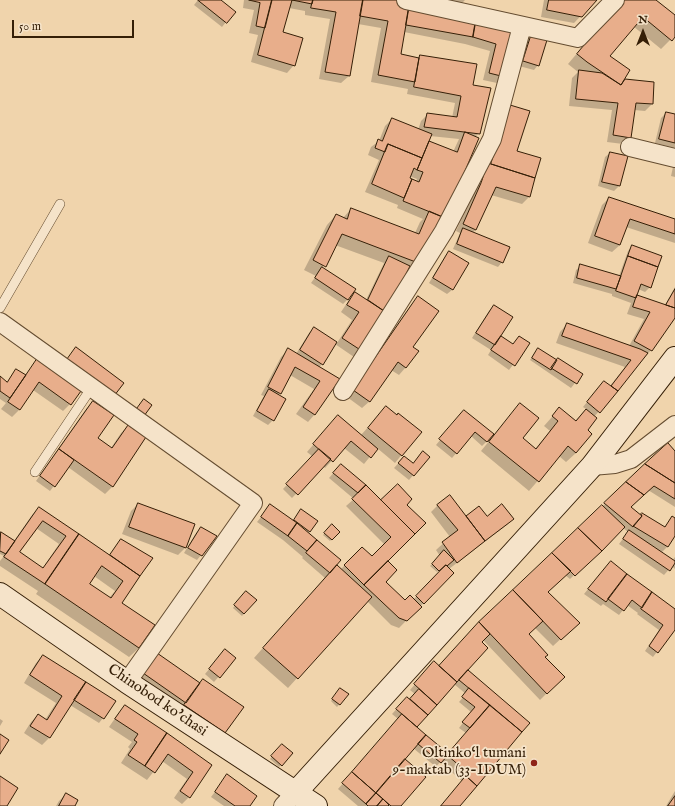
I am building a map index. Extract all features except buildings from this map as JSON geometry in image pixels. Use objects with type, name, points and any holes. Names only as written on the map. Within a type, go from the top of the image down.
[{"type":"street","points":[[406,0],[578,38],[615,0]]},
{"type":"street","points":[[343,390],[444,231],[492,139],[522,26]]},
{"type":"street","points":[[630,147],[675,158]]},
{"type":"street","points":[[0,322],[253,503],[127,682]]},
{"type":"street","points":[[289,799],[592,466],[675,358]]},
{"type":"street","points":[[592,466],[615,464],[631,459],[675,424]]},
{"type":"street","name":"Chinobod ko'chasi","points":[[0,594],[127,682],[289,799],[316,806]]},
{"type":"lane","points":[[0,308],[60,204]]},
{"type":"lane","points":[[35,472],[92,387]]},
{"type":"place","name":"Oltinko‘l tumani 9-maktab (33-IDUM)","points":[[534,763]]}]
